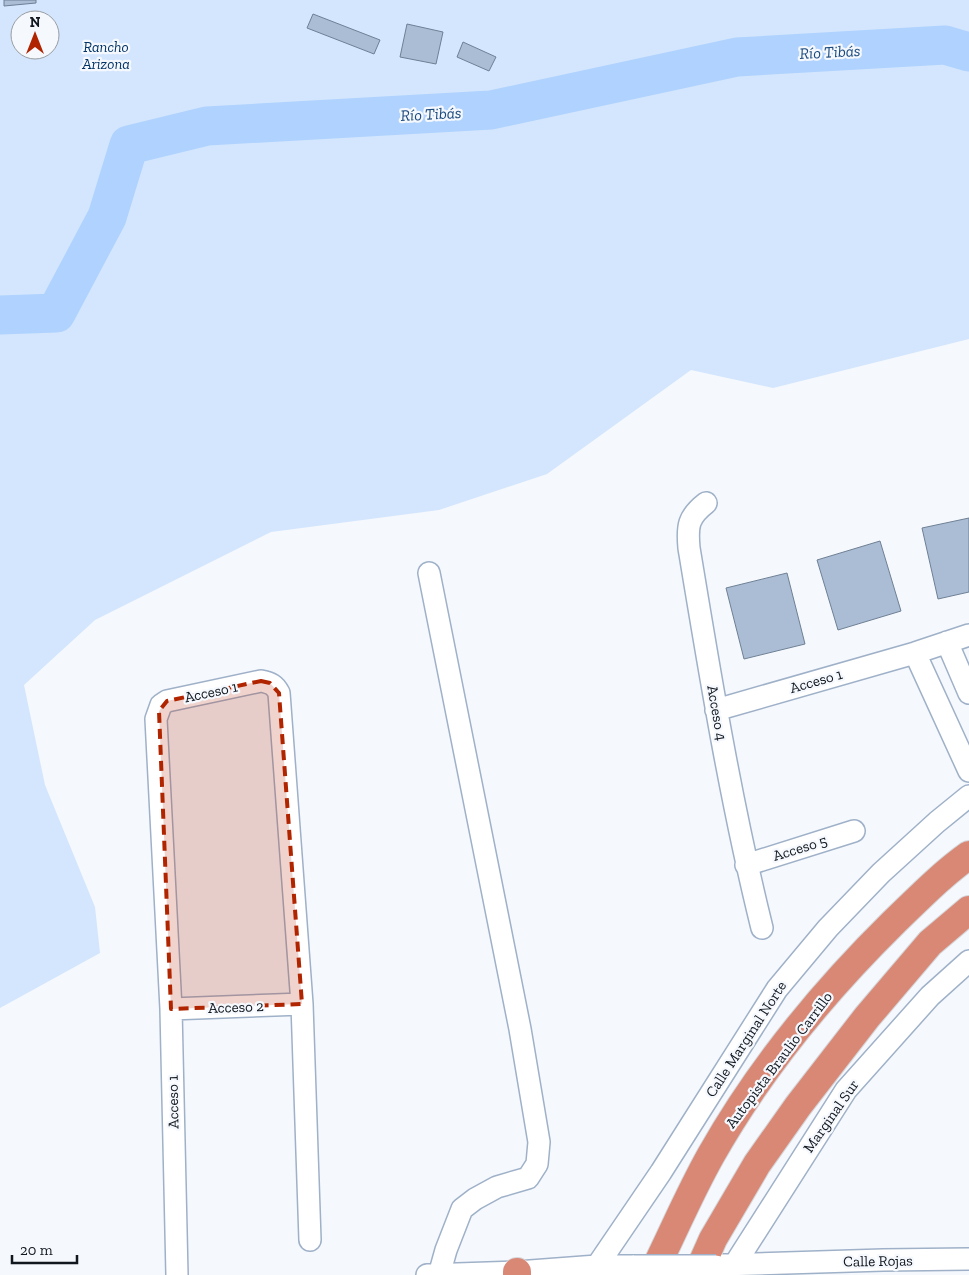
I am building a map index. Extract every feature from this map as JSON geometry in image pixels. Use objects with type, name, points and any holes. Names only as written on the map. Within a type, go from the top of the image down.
[{"type":"highway","name":"Autopista Braulio Carrillo","points":[[643,1271],[747,1097],[799,1027],[853,962],[944,873],[969,855]]},
{"type":"highway","points":[[719,1270],[713,1239],[757,1164],[798,1106],[867,1017],[930,943],[969,910]]},
{"type":"street","name":"Acceso 4","points":[[706,503],[697,510],[690,520],[688,548],[716,710],[746,865],[762,928]]},
{"type":"street","points":[[429,573],[520,1029],[539,1142],[537,1164],[528,1178],[497,1187],[475,1199],[462,1209],[446,1250],[439,1275]]},
{"type":"street","name":"Acceso 1","points":[[716,710],[915,653],[969,635]]},
{"type":"street","points":[[947,642],[969,694]]},
{"type":"street","points":[[915,653],[969,771]]},
{"type":"street","name":"Acceso 1","points":[[177,1275],[171,1009],[156,719],[161,705],[167,701],[261,681],[276,687],[279,694],[302,1004],[310,1240]]},
{"type":"street","name":"Calle Marginal Norte","points":[[597,1266],[661,1172],[777,989],[828,928],[881,873],[937,822],[969,796]]},
{"type":"street","name":"Acceso 5","points":[[746,865],[854,831]]},
{"type":"street","name":"Marginal Sur","points":[[719,1270],[846,1090],[930,996],[969,961]]},
{"type":"street","name":"Acceso 2","points":[[171,1009],[302,1004]]},
{"type":"street","name":"Calle Rojas","points":[[427,1275],[517,1273],[597,1266],[643,1271],[822,1269],[969,1259]]},
{"type":"highlighted area","points":[[261,681],[270,683],[279,693],[302,1004],[171,1009],[159,711],[167,701]]},
{"type":"green space","name":"Rancho Arizona","points":[[0,0],[969,0],[969,339],[773,388],[691,370],[547,474],[439,510],[271,532],[95,620],[24,685],[45,785],[95,907],[100,953],[0,1008]]},
{"type":"building","points":[[4,0],[36,0],[36,3],[4,6]]},
{"type":"building","points":[[313,14],[380,40],[374,54],[307,28]]},
{"type":"building","points":[[407,24],[443,32],[436,64],[400,57]]},
{"type":"building","points":[[463,42],[496,57],[489,71],[457,57]]},
{"type":"building","points":[[969,518],[969,592],[938,599],[922,528]]},
{"type":"building","points":[[880,541],[901,611],[838,630],[817,560]]},
{"type":"building","points":[[787,573],[805,644],[744,659],[726,588]]},
{"type":"waterway","name":"Río Tibás","points":[[0,315],[56,313],[107,217],[129,145],[207,126],[491,110],[737,57],[945,45],[969,52]]}]
